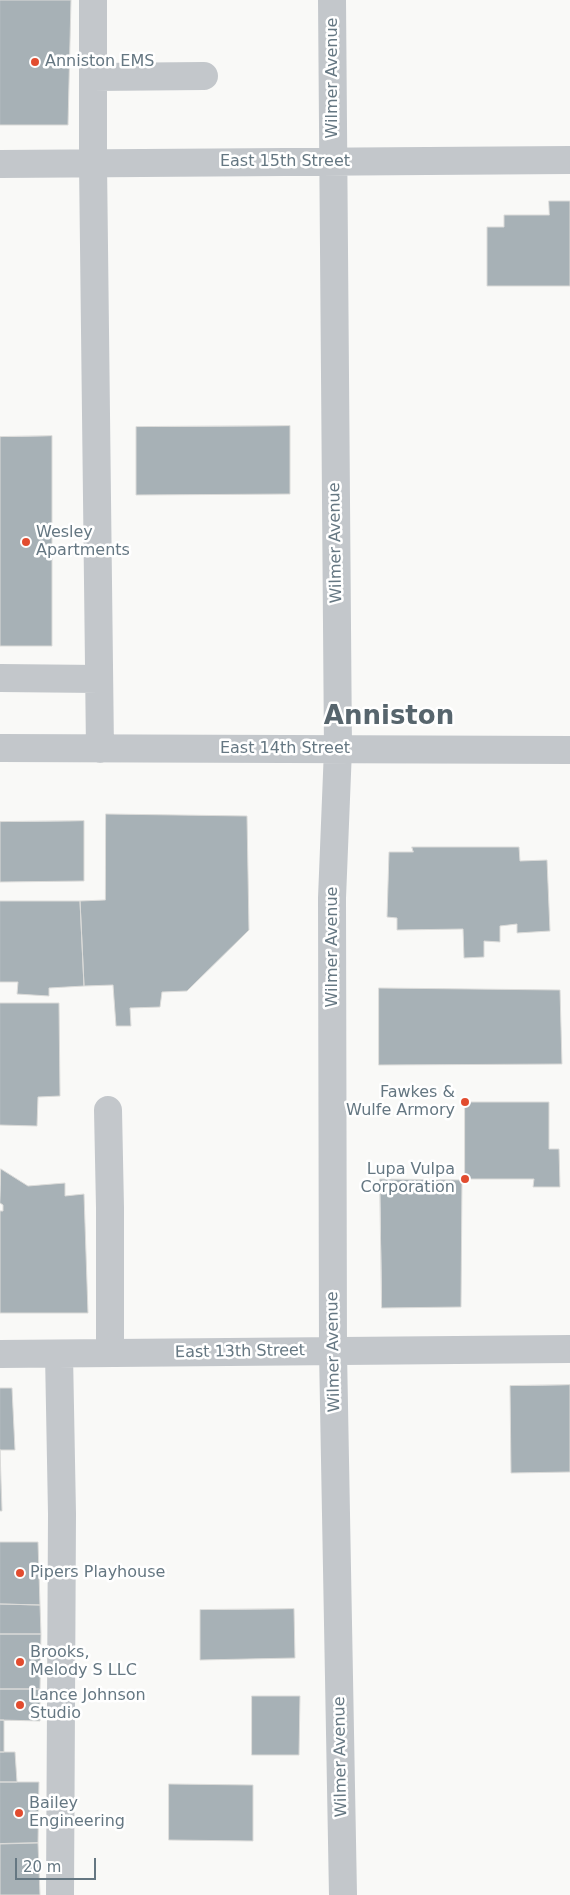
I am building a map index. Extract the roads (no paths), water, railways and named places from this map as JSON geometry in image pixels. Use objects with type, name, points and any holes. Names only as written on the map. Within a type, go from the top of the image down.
[{"type":"street","points":[[94,0],[93,163],[100,749]]},
{"type":"street","name":"Wilmer Avenue","points":[[332,0],[338,749],[332,898],[333,1351],[343,1895]]},
{"type":"street","points":[[93,76],[204,76]]},
{"type":"street","name":"East 15th Street","points":[[0,164],[570,160]]},
{"type":"street","points":[[0,678],[99,679]]},
{"type":"street","name":"East 14th Street","points":[[0,748],[570,750]]},
{"type":"street","points":[[108,1110],[110,1353]]},
{"type":"street","name":"East 13th Street","points":[[0,1354],[570,1349]]},
{"type":"street","points":[[60,1354],[62,1514],[60,1895]]},
{"type":"place","name":"Anniston EMS","points":[[35,62]]},
{"type":"place","name":"Wesley Apartments","points":[[26,542]]},
{"type":"place","name":"Fawkes & Wulfe Armory","points":[[465,1102]]},
{"type":"place","name":"Lupa Vulpa Corporation","points":[[465,1179]]},
{"type":"place","name":"Pipers Playhouse","points":[[20,1573]]},
{"type":"place","name":"Brooks, Melody S LLC","points":[[20,1662]]},
{"type":"place","name":"Lance Johnson Studio","points":[[20,1705]]},
{"type":"place","name":"Bailey Engineering","points":[[19,1813]]},
{"type":"district","name":"Anniston","points":[[389,717]]}]
